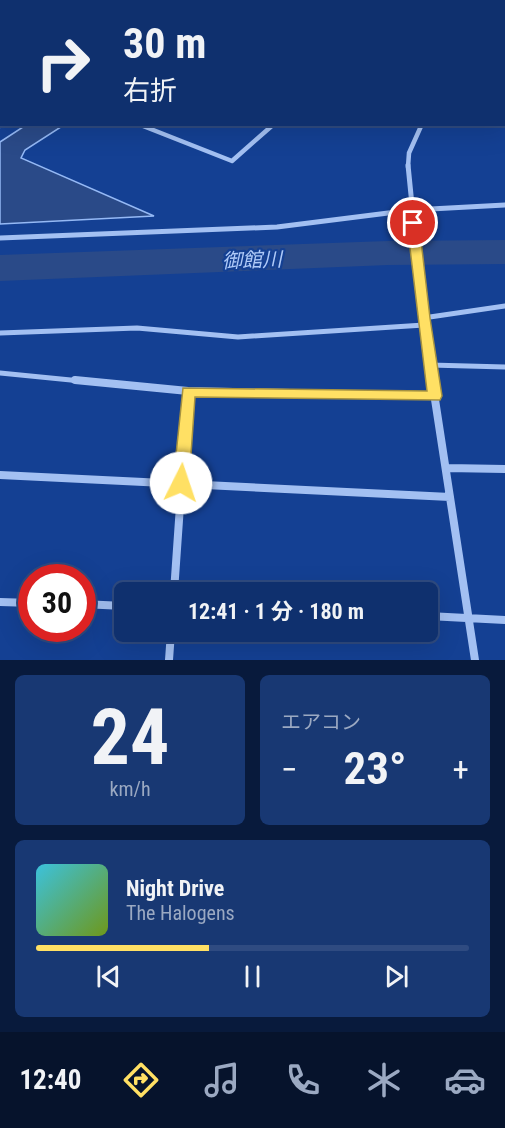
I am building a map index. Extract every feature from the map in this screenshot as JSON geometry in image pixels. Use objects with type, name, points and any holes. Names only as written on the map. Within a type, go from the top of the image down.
[{"type":"street","points":[[143,126],[232,161],[272,126]]},
{"type":"street","points":[[421,126],[409,153],[407,174],[420,274],[423,322],[475,660]]},
{"type":"street","points":[[0,238],[278,226],[412,210],[505,205]]},
{"type":"street","points":[[0,334],[138,327],[238,337],[423,322],[505,306]]},
{"type":"street","points":[[430,365],[505,367]]},
{"type":"street","points":[[0,373],[188,392],[435,396]]},
{"type":"street","points":[[175,582],[188,392]]},
{"type":"street","points":[[447,468],[505,469]]},
{"type":"street","points":[[0,475],[450,497]]},
{"type":"street","points":[[0,602],[18,603]]},
{"type":"street","points":[[96,605],[114,606]]},
{"type":"street","points":[[438,616],[505,620]]},
{"type":"street","points":[[170,660],[171,642]]},
{"type":"water","points":[[24,126],[62,126],[25,150],[21,158],[154,216],[0,224],[0,142]]},
{"type":"waterway","name":"御館川","points":[[0,268],[388,253],[505,252]]},
{"type":"route","points":[[181,483],[188,392],[435,396],[423,318],[413,223]]}]
